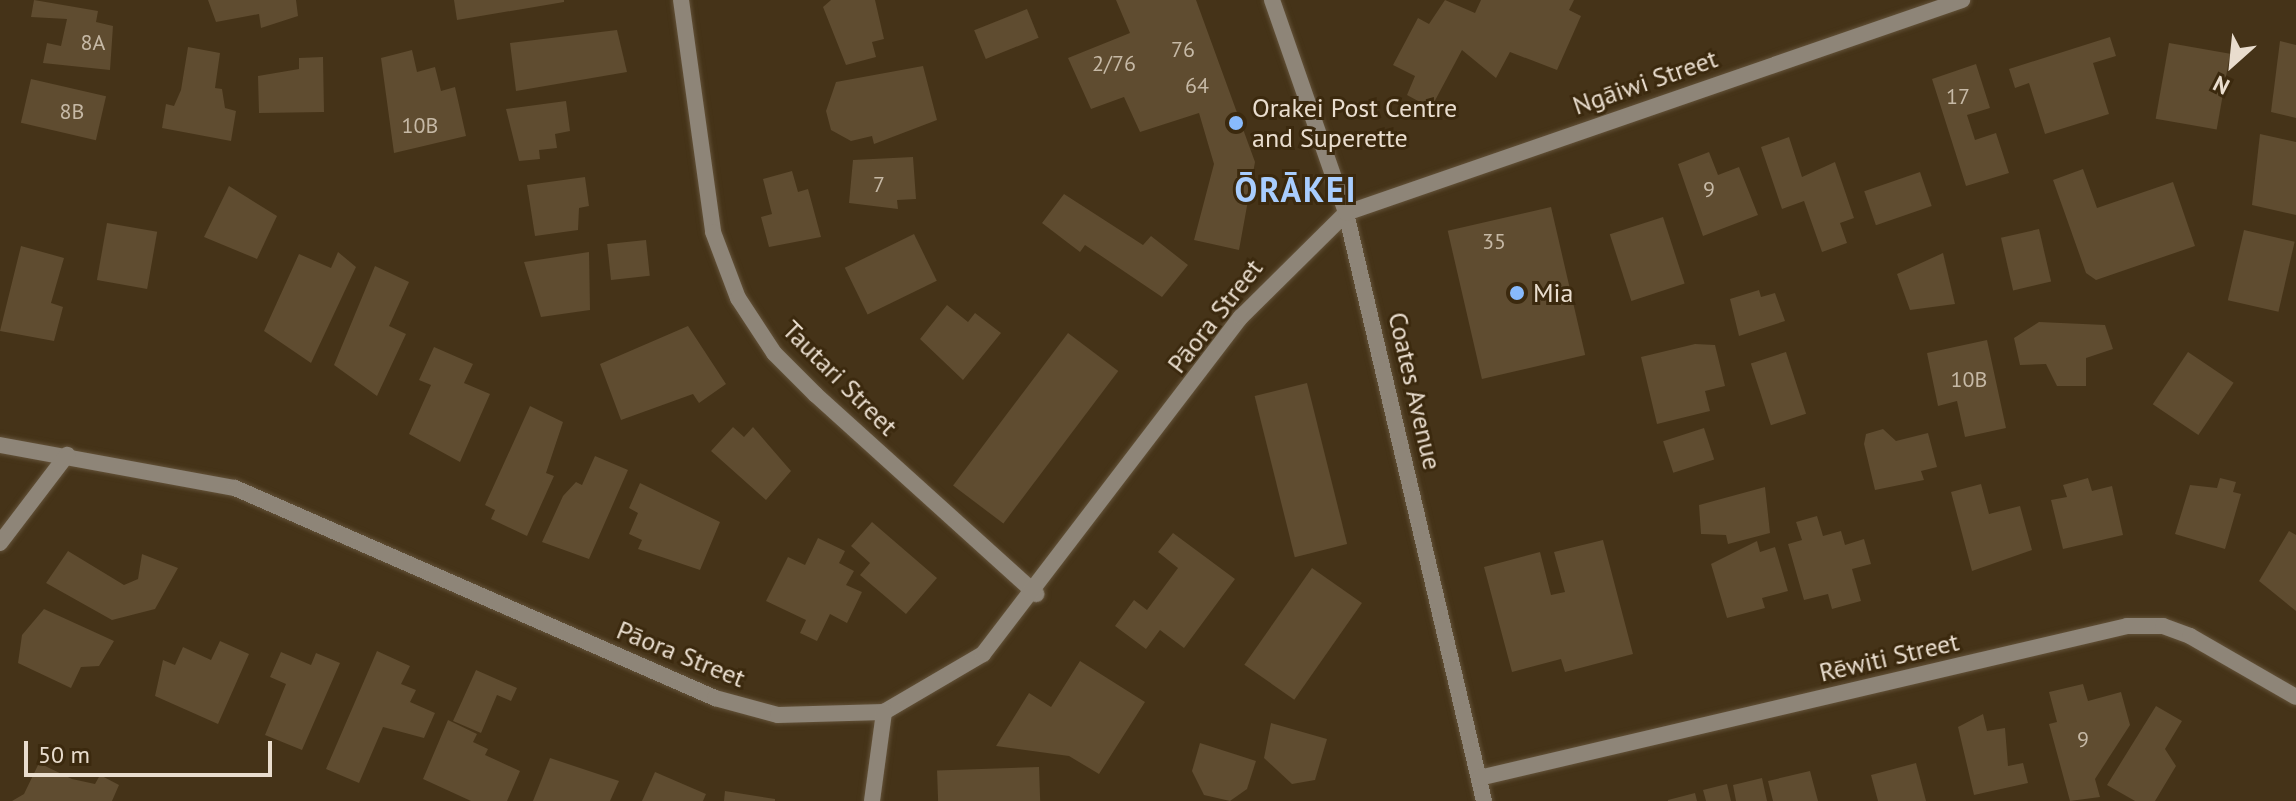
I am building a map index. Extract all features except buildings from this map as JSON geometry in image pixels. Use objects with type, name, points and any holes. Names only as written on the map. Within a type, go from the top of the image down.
[{"type":"street","name":"Tautari Street","points":[[681,0],[713,232],[738,298],[774,353],[816,395],[1036,594]]},
{"type":"street","name":"Coates Avenue","points":[[1272,0],[1346,213],[1484,801]]},
{"type":"street","name":"Ngāiwi Street","points":[[1346,213],[1962,0]]},
{"type":"street","name":"Pāora Street","points":[[0,445],[235,488],[715,698],[778,715],[884,712],[983,654],[1036,594],[1241,317],[1346,213]]},
{"type":"street","points":[[0,543],[67,455]]},
{"type":"street","name":"Rēwiti Street","points":[[1479,778],[2127,626],[2163,626],[2190,636],[2296,697]]},
{"type":"street","points":[[872,801],[884,712]]},
{"type":"place","name":"Orakei Post Centre and Superette","points":[[1236,123]]},
{"type":"place","name":"Mia","points":[[1517,293]]},
{"type":"district","name":"ŌRĀKEI","points":[[1296,190]]}]
